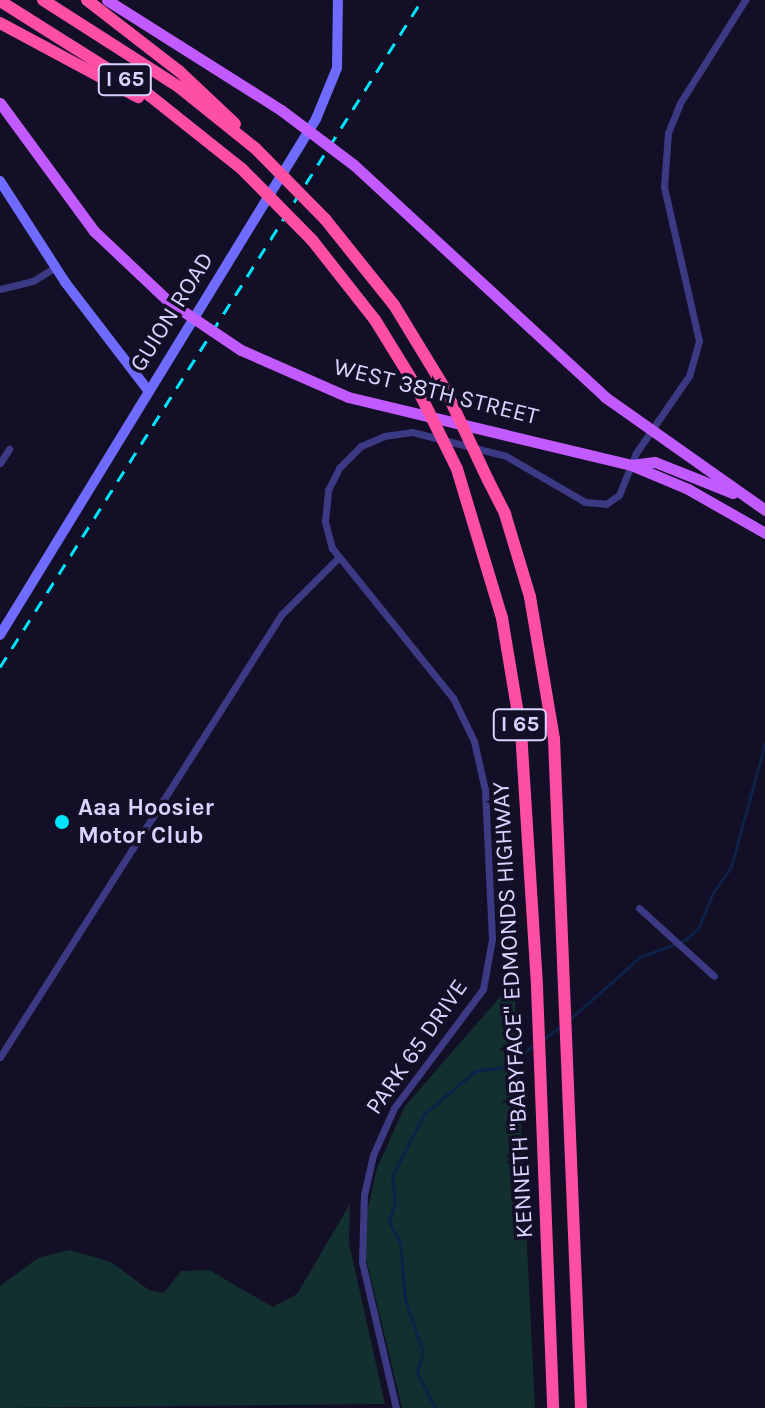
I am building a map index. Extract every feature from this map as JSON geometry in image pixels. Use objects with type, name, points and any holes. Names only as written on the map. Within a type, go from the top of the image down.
[{"type":"highway","name":"KENNETH \"BABYFACE\" EDMONDS HIGHWAY","points":[[43,0],[172,82],[255,148],[325,219],[389,298],[445,389],[488,480],[522,567],[546,673],[555,755],[560,972],[581,1408]]},
{"type":"highway","points":[[87,0],[221,107],[255,148]]},
{"type":"highway","name":"KENNETH \"BABYFACE\" EDMONDS HIGHWAY","points":[[0,1],[184,121],[242,169],[312,240],[375,320],[417,388],[457,469],[502,618],[515,688],[537,987],[553,1408]]},
{"type":"highway","points":[[0,23],[184,121]]},
{"type":"main road","points":[[107,0],[281,110],[354,165],[555,352],[650,433],[765,510]]},
{"type":"main road","name":"WEST 38TH STREET","points":[[0,103],[94,231],[168,301],[241,350],[348,397],[631,465],[697,494],[765,533]]},
{"type":"main road","points":[[631,465],[655,462],[716,490],[741,495]]},
{"type":"street","name":"GUION ROAD","points":[[0,633],[323,106],[340,55],[338,0]]},
{"type":"street","points":[[0,1057],[281,615],[338,558],[326,525],[328,490],[349,456],[380,437],[412,432],[501,454],[596,504],[619,495],[631,465],[689,376],[699,341],[664,187],[668,133],[680,103],[745,0]]},
{"type":"street","points":[[0,181],[55,267],[147,389]]},
{"type":"street","points":[[0,289],[33,281],[55,267]]},
{"type":"street","points":[[0,463],[9,449]]},
{"type":"street","name":"PARK 65 DRIVE","points":[[338,558],[453,698],[474,741],[485,790],[492,939],[483,989],[394,1108],[373,1155],[364,1195],[362,1262],[396,1408]]},
{"type":"street","points":[[639,908],[714,976]]},
{"type":"green space","points":[[514,981],[535,1408],[402,1408],[365,1254],[364,1225],[377,1168],[405,1106]]},
{"type":"green space","points":[[350,1204],[349,1243],[385,1404],[0,1408],[0,1286],[38,1258],[70,1250],[111,1262],[149,1290],[164,1293],[181,1271],[209,1270],[273,1307],[297,1294]]},
{"type":"waterway","points":[[570,1019],[640,957],[685,940],[699,927],[712,894],[731,867],[765,743]]},
{"type":"waterway","points":[[545,1038],[561,1026]]},
{"type":"waterway","points":[[435,1408],[417,1373],[423,1352],[405,1299],[400,1243],[389,1221],[395,1203],[392,1176],[424,1114],[475,1071],[502,1067],[535,1045]]},
{"type":"railway","points":[[0,667],[422,0]]},
{"type":"place","name":"Aaa Hoosier Motor Club","points":[[62,822]]}]
